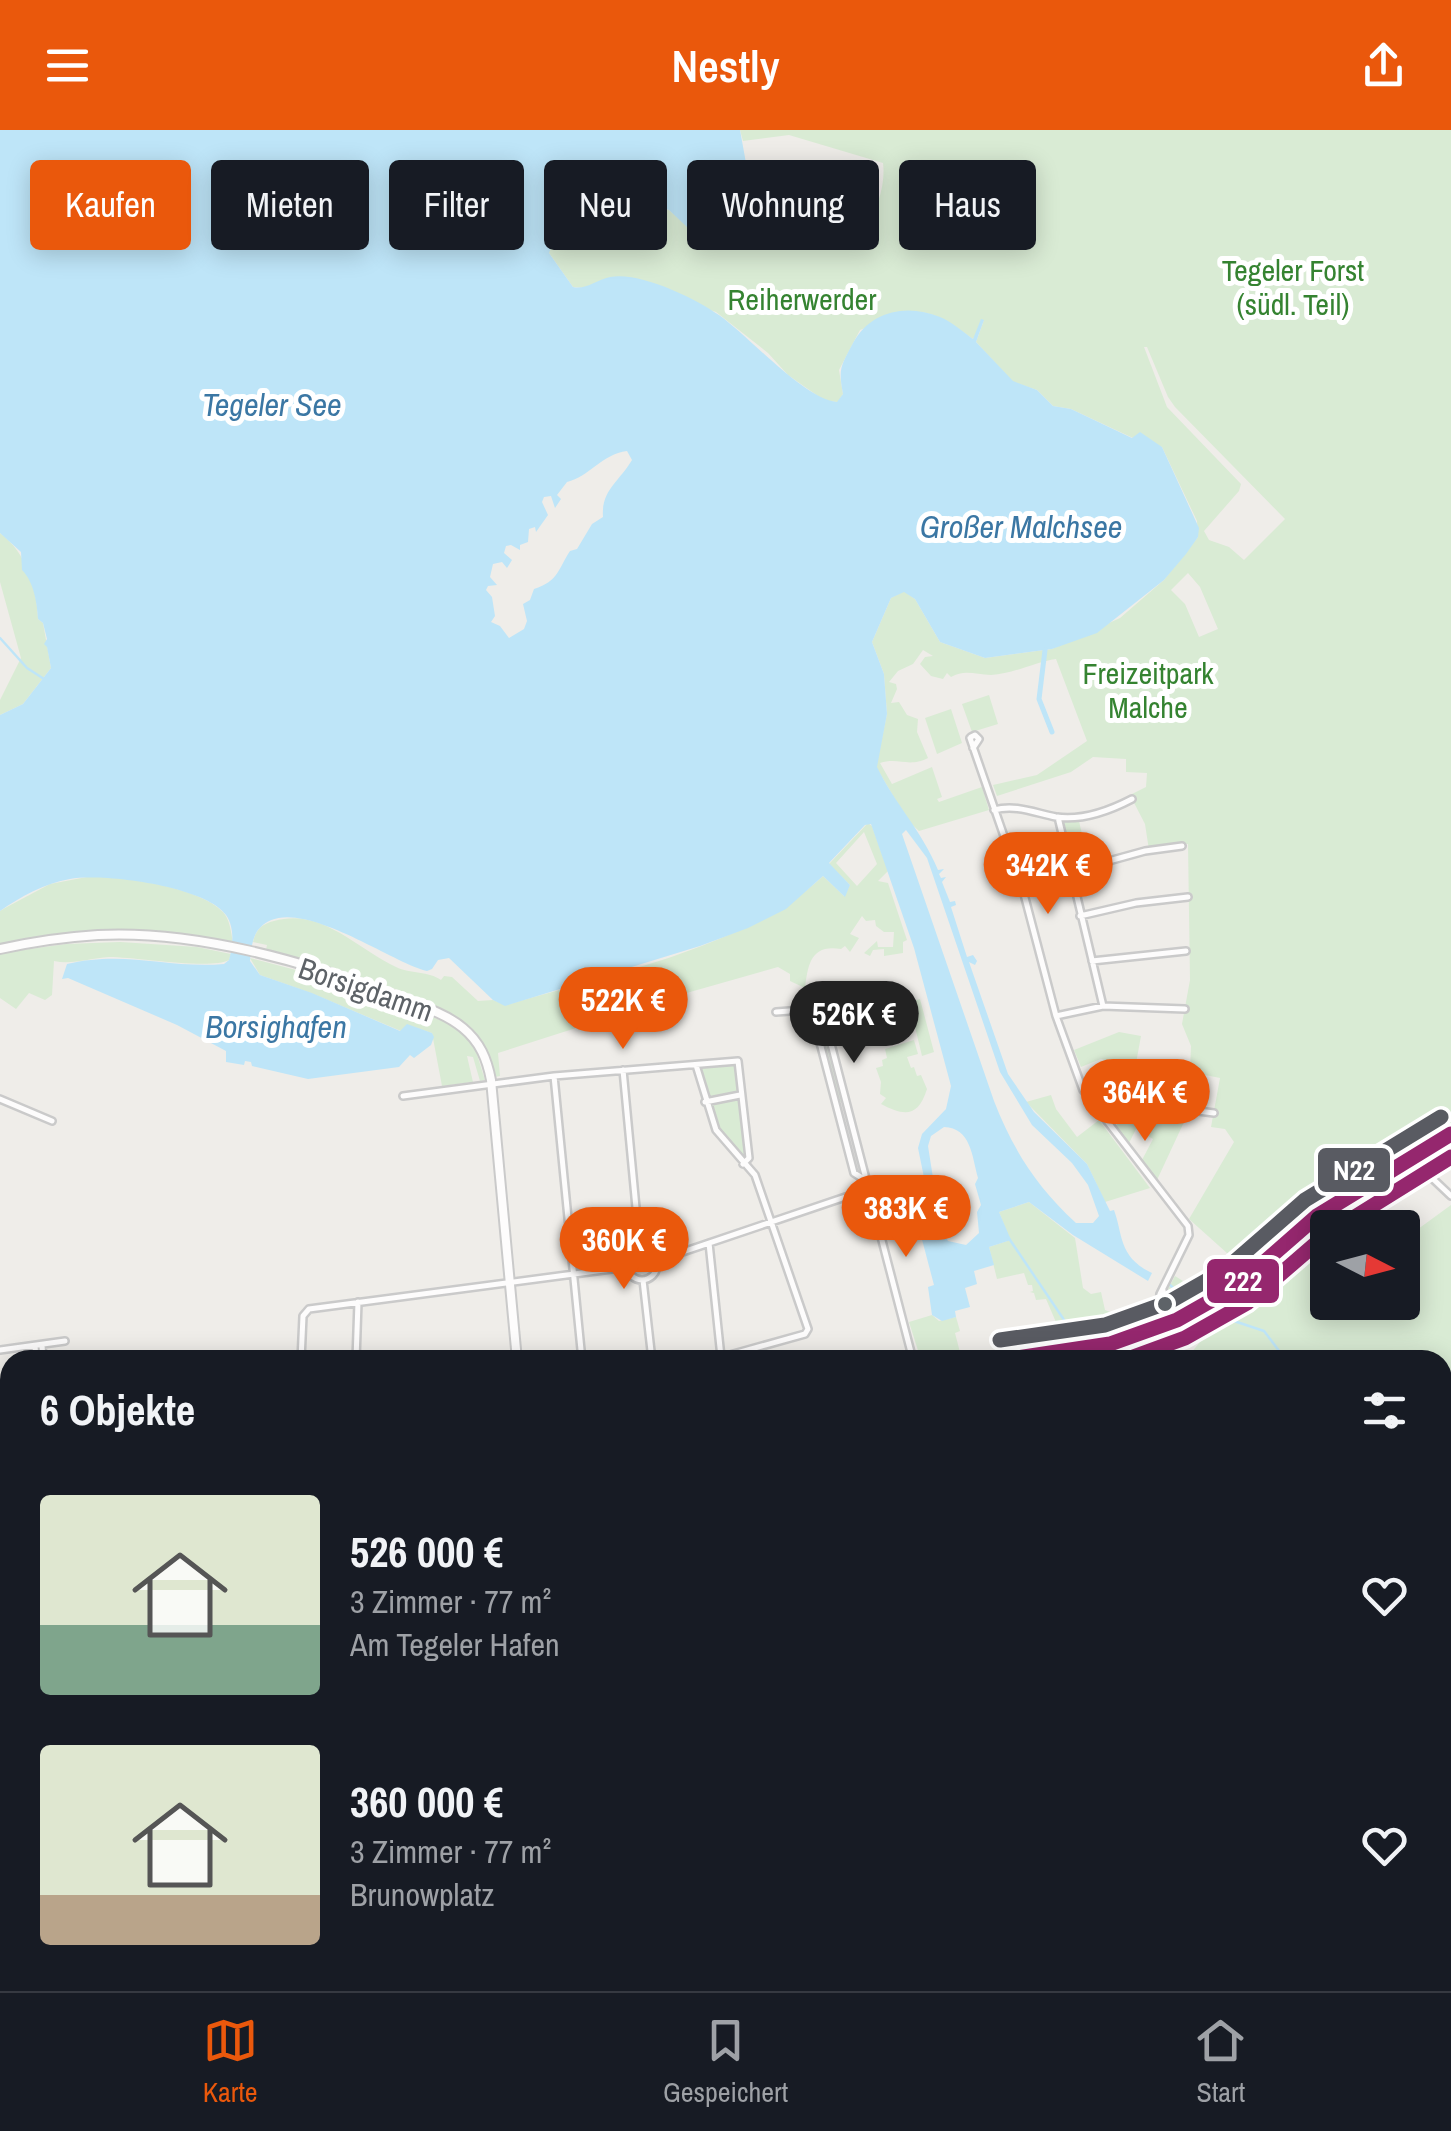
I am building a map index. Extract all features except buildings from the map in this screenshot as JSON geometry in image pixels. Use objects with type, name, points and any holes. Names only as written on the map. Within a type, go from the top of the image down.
[{"type":"main road","points":[[1126,1350],[1212,1306],[1316,1216],[1451,1134]]},
{"type":"main road","points":[[1097,1350],[1162,1332]]},
{"type":"main road","points":[[1161,1350],[1162,1332]]},
{"type":"street","points":[[970,738],[979,739],[973,748],[1023,892],[1056,1016],[1087,1097],[1190,1232],[1162,1287],[1162,1332]]},
{"type":"street","points":[[994,810],[1015,808],[1058,817],[1097,814],[1132,799]]},
{"type":"street","points":[[1058,817],[1103,1006]]},
{"type":"street","points":[[1069,872],[1182,846]]},
{"type":"street","points":[[1080,916],[1136,903],[1188,898]]},
{"type":"street","name":"Borsigdamm","points":[[0,949],[100,935],[220,946],[345,978],[451,1020],[480,1048],[491,1084],[516,1350]]},
{"type":"street","points":[[1092,961],[1186,952]]},
{"type":"street","points":[[776,1012],[875,1002]]},
{"type":"street","points":[[1056,1016],[1103,1006],[1185,1009]]},
{"type":"street","points":[[821,1010],[912,1350]]},
{"type":"street","points":[[812,1011],[854,1173],[867,1180]]},
{"type":"street","points":[[404,1096],[554,1076],[738,1061],[749,1158],[743,1164]]},
{"type":"street","points":[[696,1064],[716,1130],[754,1176],[808,1332],[745,1350]]},
{"type":"street","points":[[623,1070],[640,1250]]},
{"type":"street","points":[[554,1076],[581,1350]]},
{"type":"street","points":[[705,1102],[740,1096]]},
{"type":"street","points":[[1087,1097],[1214,1114]]},
{"type":"street","points":[[0,1098],[52,1121]]},
{"type":"street","points":[[1412,1158],[1451,1196]]},
{"type":"street","points":[[656,1261],[869,1190]]},
{"type":"street","points":[[709,1243],[720,1350]]},
{"type":"street","points":[[640,1250],[650,1253],[656,1261],[655,1273],[644,1280],[632,1276],[627,1267],[630,1256],[640,1250]]},
{"type":"street","points":[[302,1350],[305,1311],[627,1267]]},
{"type":"street","points":[[644,1280],[651,1350]]},
{"type":"street","points":[[356,1350],[358,1302]]},
{"type":"street","points":[[0,1350],[65,1342]]},
{"type":"street","points":[[38,1350],[39,1345]]},
{"type":"street","points":[[39,1345],[41,1350]]},
{"type":"green space","points":[[740,130],[1451,130],[1451,1125],[1310,1210],[1247,1271],[1189,1219],[1234,1142],[1225,1129],[1211,1127],[1220,1078],[1190,1072],[1191,1046],[1182,1024],[1190,980],[1188,844],[1149,850],[1145,824],[1130,795],[1146,787],[1147,773],[1126,772],[1126,759],[1093,757],[1071,772],[997,796],[993,785],[1037,775],[1087,741],[1056,659],[999,674],[966,673],[951,677],[947,673],[943,679],[931,676],[920,664],[925,657],[933,656],[923,650],[913,664],[898,671],[889,682],[896,684],[897,689],[891,703],[899,702],[907,715],[918,719],[917,732],[928,758],[880,763],[892,784],[932,767],[942,797],[937,799],[939,802],[982,787],[989,810],[919,831],[908,821],[876,767],[887,714],[884,674],[872,642],[891,598],[904,591],[915,599],[940,642],[985,658],[1052,649],[1120,618],[1164,580],[1198,537],[1197,521],[1162,447],[1071,409],[1053,406],[1037,390],[1013,382],[976,342],[984,320],[973,339],[941,319],[918,312],[860,330],[839,370],[843,394],[838,402],[825,401],[788,375],[768,353],[716,312],[611,277],[584,288],[573,287],[549,253],[667,250],[667,209],[687,226],[687,250],[879,250],[883,163],[789,135],[743,141]],"holes":[[[1147,347],[1175,407],[1285,519],[1244,560],[1229,547],[1209,540],[1204,531],[1241,484],[1167,407]],[[1188,573],[1200,587],[1218,629],[1199,637],[1185,604],[1171,590]]]},
{"type":"green space","points":[[0,533],[17,550],[28,571],[51,668],[23,704],[0,715],[0,700],[21,658],[0,582]]},
{"type":"green space","points":[[989,695],[998,724],[972,732],[962,704]]},
{"type":"green space","points":[[951,709],[962,743],[937,754],[925,718]]},
{"type":"green space","points":[[1061,821],[1079,821],[1084,843],[1066,847]]},
{"type":"green space","points":[[868,823],[872,826],[888,871],[878,881],[888,883],[907,940],[903,942],[903,953],[884,956],[884,949],[873,950],[870,956],[864,953],[877,941],[878,947],[893,947],[894,932],[884,932],[875,920],[866,921],[862,916],[850,934],[859,938],[850,952],[845,946],[817,953],[810,964],[805,988],[790,981],[790,974],[778,967],[676,996],[498,1053],[500,1076],[495,1077],[480,1039],[454,1016],[404,992],[266,950],[267,945],[253,942],[266,924],[291,918],[307,920],[323,924],[396,967],[441,980],[444,976],[452,977],[478,1001],[493,1000],[506,1005],[630,970],[716,940],[792,901],[823,876],[844,896],[850,885],[829,864]],"holes":[[[864,832],[877,864],[857,886],[836,863]]]},
{"type":"green space","points":[[92,876],[142,881],[212,903],[225,915],[233,942],[177,934],[117,932],[0,944],[0,911],[50,884]]},
{"type":"green space","points":[[120,942],[197,947],[231,954],[229,960],[206,964],[109,957],[54,961],[52,995],[45,1000],[29,993],[16,1009],[0,998],[0,953]]},
{"type":"green space","points":[[250,958],[338,981],[448,1023],[475,1048],[485,1080],[480,1081],[473,1057],[467,1056],[473,1082],[442,1086],[432,1033],[407,1025],[401,1031],[260,975]]},
{"type":"green space","points":[[920,999],[934,1052],[922,1056],[909,1002]]},
{"type":"green space","points":[[821,1014],[841,1102],[837,1102],[814,1016]]},
{"type":"green space","points":[[1119,1032],[1141,1036],[1130,1096],[1106,1092],[1111,1061],[1101,1059],[1081,1067],[1074,1050]]},
{"type":"green space","points":[[914,1040],[918,1054],[907,1057],[927,1089],[915,1110],[897,1111],[881,1104],[886,1098],[880,1094],[876,1068],[883,1066],[882,1060],[887,1058],[885,1049]]},
{"type":"green space","points":[[736,1063],[739,1094],[707,1098],[699,1073],[703,1066]]},
{"type":"green space","points":[[1051,1095],[1056,1109],[1077,1137],[1099,1120],[1150,1188],[1105,1202],[1087,1164],[1026,1102]]},
{"type":"green space","points":[[739,1098],[747,1157],[741,1159],[715,1125],[710,1103]]},
{"type":"green space","points":[[1125,1111],[1184,1122],[1157,1180],[1142,1160],[1153,1139],[1136,1129],[1129,1143],[1116,1126]]},
{"type":"green space","points":[[1029,1202],[1075,1238],[1083,1288],[1091,1294],[1101,1292],[1105,1310],[1124,1317],[1125,1323],[1137,1329],[1065,1343],[1046,1299],[1036,1300],[1024,1273],[997,1279],[989,1247],[1010,1240],[999,1212]]},
{"type":"green space","points":[[1350,1202],[1355,1210],[1338,1210]]},
{"type":"green space","points":[[1451,1205],[1451,1350],[1193,1350],[1216,1328],[1213,1320],[1310,1229],[1310,1320],[1420,1320],[1420,1228]]},
{"type":"green space","points":[[1233,1273],[1237,1277],[1176,1309],[1170,1305],[1167,1291],[1175,1276],[1183,1281],[1179,1285],[1182,1288],[1190,1285],[1201,1292]]},
{"type":"green space","points":[[932,1315],[939,1321],[956,1317],[959,1350],[918,1350],[909,1322]]},
{"type":"water","name":"Tegeler See","points":[[0,130],[740,130],[745,160],[687,160],[687,227],[667,209],[667,160],[544,160],[544,250],[550,250],[573,287],[622,276],[651,282],[696,301],[732,325],[809,390],[837,402],[843,394],[841,373],[846,357],[860,332],[879,317],[902,311],[927,313],[973,339],[981,319],[984,320],[976,342],[1013,381],[1037,390],[1053,406],[1071,409],[1132,438],[1140,432],[1162,447],[1199,528],[1198,537],[1164,580],[1097,633],[1052,649],[985,658],[940,642],[915,599],[904,592],[891,598],[872,642],[884,674],[887,714],[877,767],[938,870],[944,869],[939,874],[946,877],[942,882],[950,902],[955,901],[956,905],[951,907],[967,957],[973,955],[977,961],[975,965],[969,962],[1008,1074],[1034,1112],[1087,1164],[1110,1211],[1114,1210],[1127,1252],[1152,1273],[1148,1281],[1073,1235],[1029,1202],[999,1212],[1011,1240],[989,1247],[994,1265],[974,1271],[977,1284],[965,1288],[970,1307],[955,1311],[956,1317],[942,1321],[932,1315],[928,1287],[934,1285],[920,1232],[928,1197],[918,1148],[922,1134],[946,1109],[951,1086],[914,948],[871,824],[865,825],[829,863],[850,885],[845,897],[823,876],[786,909],[748,928],[505,1006],[493,1000],[449,958],[438,960],[427,971],[340,931],[293,917],[273,919],[258,930],[250,961],[260,975],[400,1031],[407,1024],[432,1033],[431,1045],[414,1058],[410,1055],[399,1067],[308,1079],[252,1066],[251,1062],[226,1062],[226,1051],[177,1025],[68,978],[62,979],[67,964],[88,960],[224,964],[229,960],[232,931],[226,915],[197,896],[152,884],[105,878],[51,884],[0,911],[0,715],[23,704],[51,668],[43,623],[38,619],[34,593],[22,570],[21,552],[0,533]],"holes":[[[627,451],[632,460],[608,493],[603,517],[592,524],[553,578],[534,589],[530,600],[523,604],[527,621],[524,629],[509,638],[491,622],[495,616],[492,597],[486,590],[497,585],[490,577],[493,564],[502,562],[507,568],[512,560],[504,553],[506,546],[520,550],[520,545],[528,542],[529,529],[535,527],[536,532],[548,515],[542,502],[544,497],[551,496],[555,508],[561,499],[557,495],[567,482],[618,453]],[[906,830],[927,858],[1000,1072],[1032,1125],[1072,1163],[1088,1185],[1099,1216],[1093,1223],[1076,1223],[1062,1209],[1009,1136],[902,834]],[[944,1127],[965,1138],[978,1178],[975,1184],[981,1205],[977,1212],[979,1233],[966,1245],[948,1241],[941,1229],[928,1146],[931,1136]]]},
{"type":"waterway","points":[[0,638],[27,668],[44,679]]},
{"type":"waterway","points":[[1045,650],[1039,699],[1052,732]]},
{"type":"waterway","points":[[1008,1237],[1079,1342]]},
{"type":"waterway","points":[[1170,1285],[1193,1299]]},
{"type":"waterway","points":[[1225,1318],[1264,1331],[1278,1350]]},
{"type":"transit line","name":"N22","points":[[1000,1340],[1105,1325],[1169,1302],[1225,1270],[1305,1200],[1441,1117]]},
{"type":"transit line","name":"222","points":[[1070,1350],[1110,1344],[1177,1320],[1237,1286],[1317,1216],[1451,1134]]},
{"type":"transit line","points":[[1366,1210],[1451,1157]]},
{"type":"transit line","points":[[1152,1350],[1185,1338],[1247,1303],[1310,1249]]},
{"type":"park label","name":"Tegeler Forst (südl. Teil)","points":[[1293,287]]},
{"type":"park label","name":"Reiherwerder","points":[[802,299]]},
{"type":"park label","name":"Freizeitpark Malche","points":[[1148,690]]},
{"type":"water label","name":"Großer Malchsee","points":[[1021,526]]},
{"type":"water label","name":"Borsighafen","points":[[276,1026]]}]
